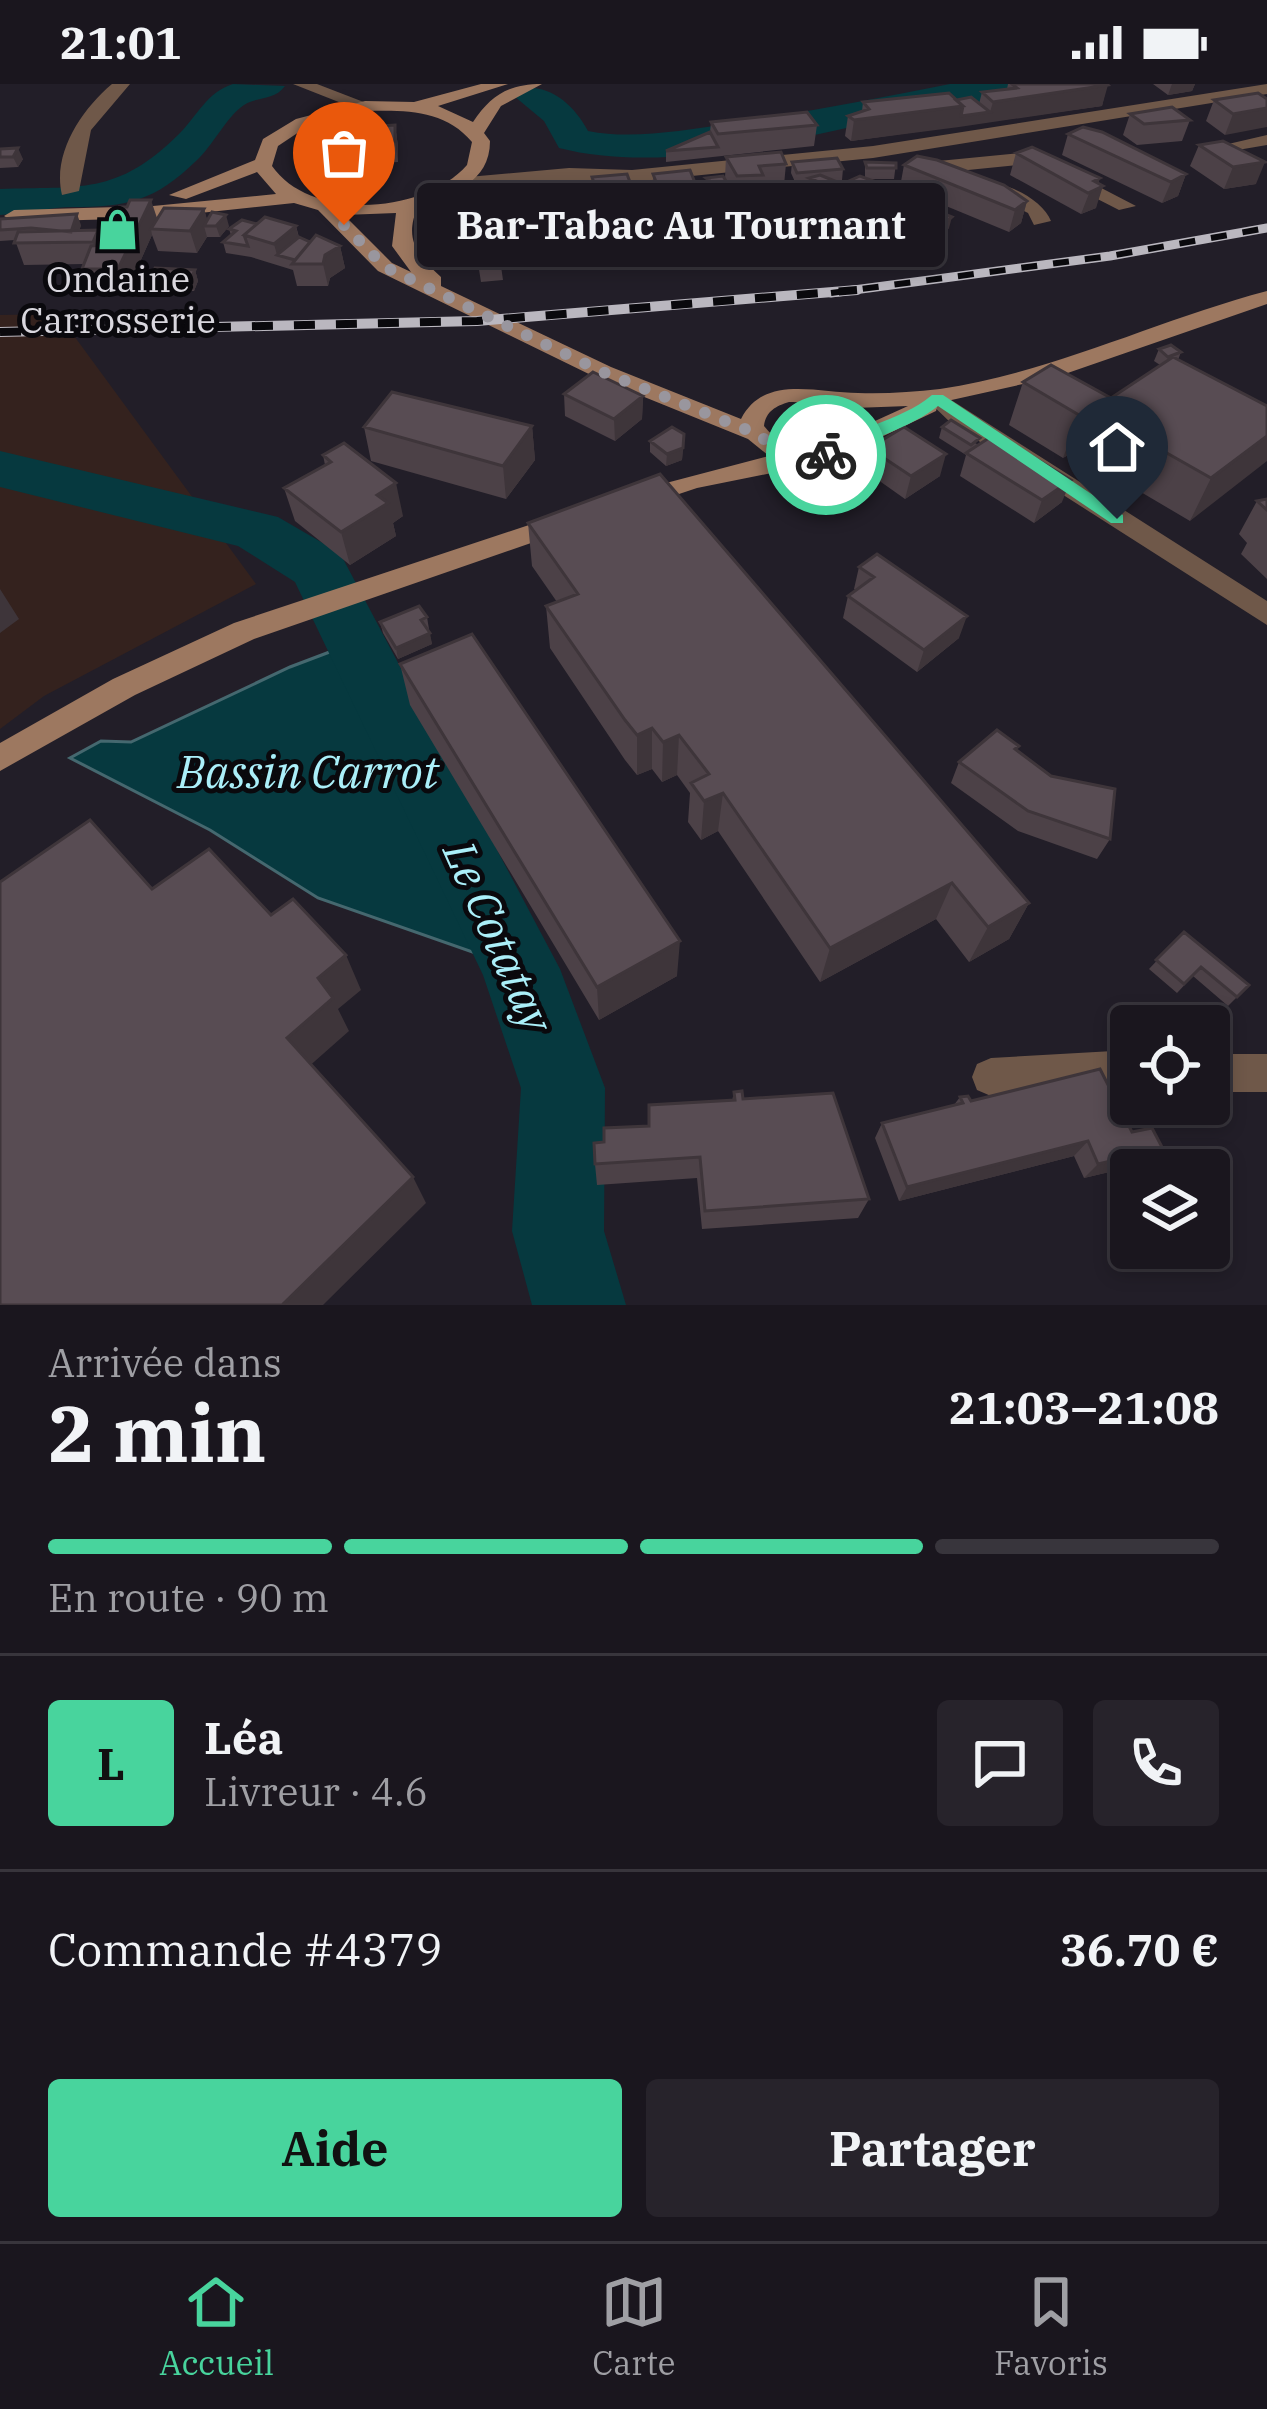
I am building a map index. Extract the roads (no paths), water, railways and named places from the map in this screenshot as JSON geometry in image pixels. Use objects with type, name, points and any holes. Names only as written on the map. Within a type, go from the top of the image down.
[{"type":"main road","points":[[415,107],[500,84]]},
{"type":"main road","points":[[475,132],[495,102],[535,84]]},
{"type":"main road","points":[[7,216],[190,193],[260,164],[266,148],[304,121],[365,106],[415,107],[460,121],[475,132],[482,152],[475,169],[457,184],[410,203],[326,208],[273,188],[260,164]]},
{"type":"main road","points":[[7,216],[153,212],[291,198]]},
{"type":"main road","points":[[410,203],[398,229],[399,241],[413,262],[452,298]]},
{"type":"main road","points":[[326,208],[385,267],[657,394],[755,433],[773,450],[803,457]]},
{"type":"main road","points":[[657,394],[724,401],[802,394],[828,400],[937,398],[1082,359],[1267,297]]},
{"type":"main road","points":[[755,433],[755,412],[776,398]]},
{"type":"main road","points":[[0,758],[124,687],[300,609],[692,482],[829,454],[920,413],[937,398]]},
{"type":"main road","points":[[828,400],[850,416],[853,430],[847,443]]},
{"type":"main road","points":[[692,482],[755,433]]},
{"type":"street","points":[[69,190],[75,143],[86,114],[122,84]]},
{"type":"street","points":[[283,84],[304,121]]},
{"type":"street","points":[[301,84],[365,106]]},
{"type":"street","points":[[457,184],[571,175],[632,176],[843,155],[994,136],[1267,89]]},
{"type":"street","points":[[1220,148],[1267,140]]},
{"type":"street","points":[[482,152],[571,175]]},
{"type":"street","points":[[843,155],[865,166],[953,169],[1032,158],[1126,206]]},
{"type":"street","points":[[953,169],[1036,210],[1041,221]]},
{"type":"street","points":[[571,175],[560,198],[570,238],[615,233]]},
{"type":"street","points":[[937,398],[961,419],[1267,615]]},
{"type":"street","points":[[991,1077],[1110,1070]]},
{"type":"street","points":[[1230,1073],[1267,1073]]},
{"type":"water","name":"Bassin Carrot","points":[[356,642],[521,969],[318,898],[210,830],[70,758],[101,741],[131,742],[290,667]]},
{"type":"waterway","points":[[533,96],[560,115],[573,140],[603,146],[678,143],[809,124],[956,94],[1072,84]]},
{"type":"waterway","points":[[85,198],[130,190],[155,178],[196,140],[230,97],[266,86]]},
{"type":"waterway","points":[[0,202],[52,200]]},
{"type":"waterway","name":"Le Cotatay","points":[[0,469],[257,531],[319,568],[521,969],[563,1088],[558,1231],[579,1305]]},
{"type":"railway","points":[[848,291],[1110,256],[1267,228]]},
{"type":"railway","points":[[848,291],[857,290]]},
{"type":"railway","points":[[0,332],[477,321],[848,291]]},
{"type":"railway","points":[[831,293],[848,291]]},
{"type":"place","name":"Bar-Tabac Au Tournant","points":[[344,225]]},
{"type":"place","name":"Ondaine Carrosserie","points":[[118,229]]}]
